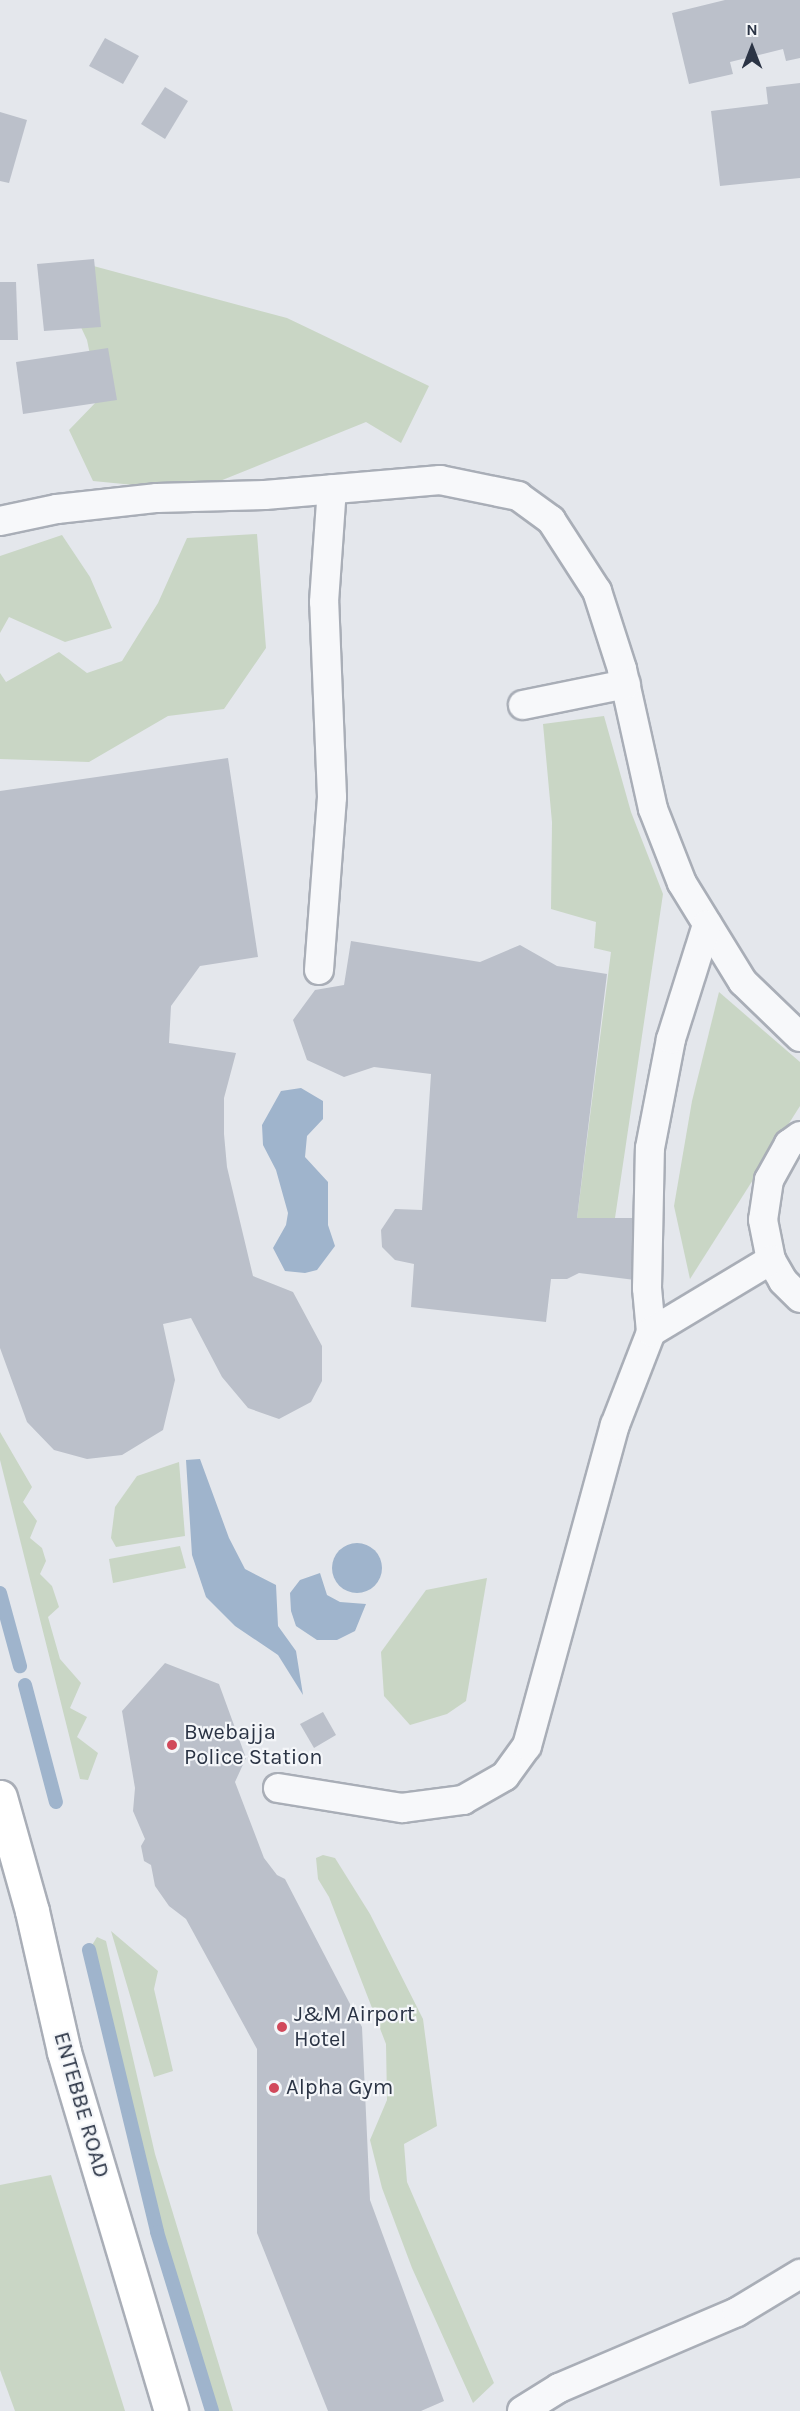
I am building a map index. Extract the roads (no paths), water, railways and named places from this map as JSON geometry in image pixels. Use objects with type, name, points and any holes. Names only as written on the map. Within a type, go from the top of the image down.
[{"type":"main road","name":"ENTEBBE ROAD","points":[[0,1797],[32,1911],[64,2052],[171,2411]]},
{"type":"lane","points":[[0,521],[57,509],[157,498],[332,489],[440,480],[518,496],[551,520],[597,591],[626,684],[653,809],[682,883],[743,982],[800,1037]]},
{"type":"lane","points":[[319,970],[332,797],[324,602],[332,489]]},
{"type":"lane","points":[[523,705],[626,684]]},
{"type":"lane","points":[[278,1788],[402,1808],[463,1800],[505,1776],[527,1746],[615,1425],[651,1332],[647,1288],[650,1148],[671,1039],[707,925]]},
{"type":"lane","points":[[800,1136],[789,1144],[769,1180],[763,1220],[771,1260],[783,1281],[800,1298]]},
{"type":"lane","points":[[651,1332],[771,1260]]},
{"type":"lane","points":[[522,2411],[559,2388],[737,2312],[800,2274]]},
{"type":"water","points":[[301,1088],[323,1101],[323,1119],[307,1136],[305,1157],[328,1182],[328,1225],[335,1246],[317,1270],[305,1273],[285,1271],[273,1248],[286,1225],[288,1213],[276,1170],[263,1145],[262,1125],[281,1091]]},
{"type":"water","points":[[200,1459],[229,1538],[245,1569],[276,1585],[278,1626],[296,1651],[303,1695],[278,1655],[235,1626],[206,1597],[192,1555],[186,1460]]},
{"type":"water","points":[[362,1543],[375,1550],[381,1558],[381,1578],[375,1586],[367,1592],[352,1593],[339,1586],[333,1578],[332,1563],[339,1550],[347,1544]]},
{"type":"water","points":[[320,1573],[327,1595],[340,1602],[366,1604],[355,1631],[337,1640],[317,1640],[296,1626],[291,1611],[290,1593],[300,1580]]},
{"type":"waterway","points":[[0,1593],[20,1666]]},
{"type":"waterway","points":[[25,1685],[56,1802]]},
{"type":"waterway","points":[[89,1950],[157,2232],[212,2411]]},
{"type":"place","name":"Bwebajja Police Station","points":[[172,1745]]},
{"type":"place","name":"J&M Airport Hotel","points":[[282,2027]]},
{"type":"place","name":"Alpha Gym","points":[[274,2088]]}]
